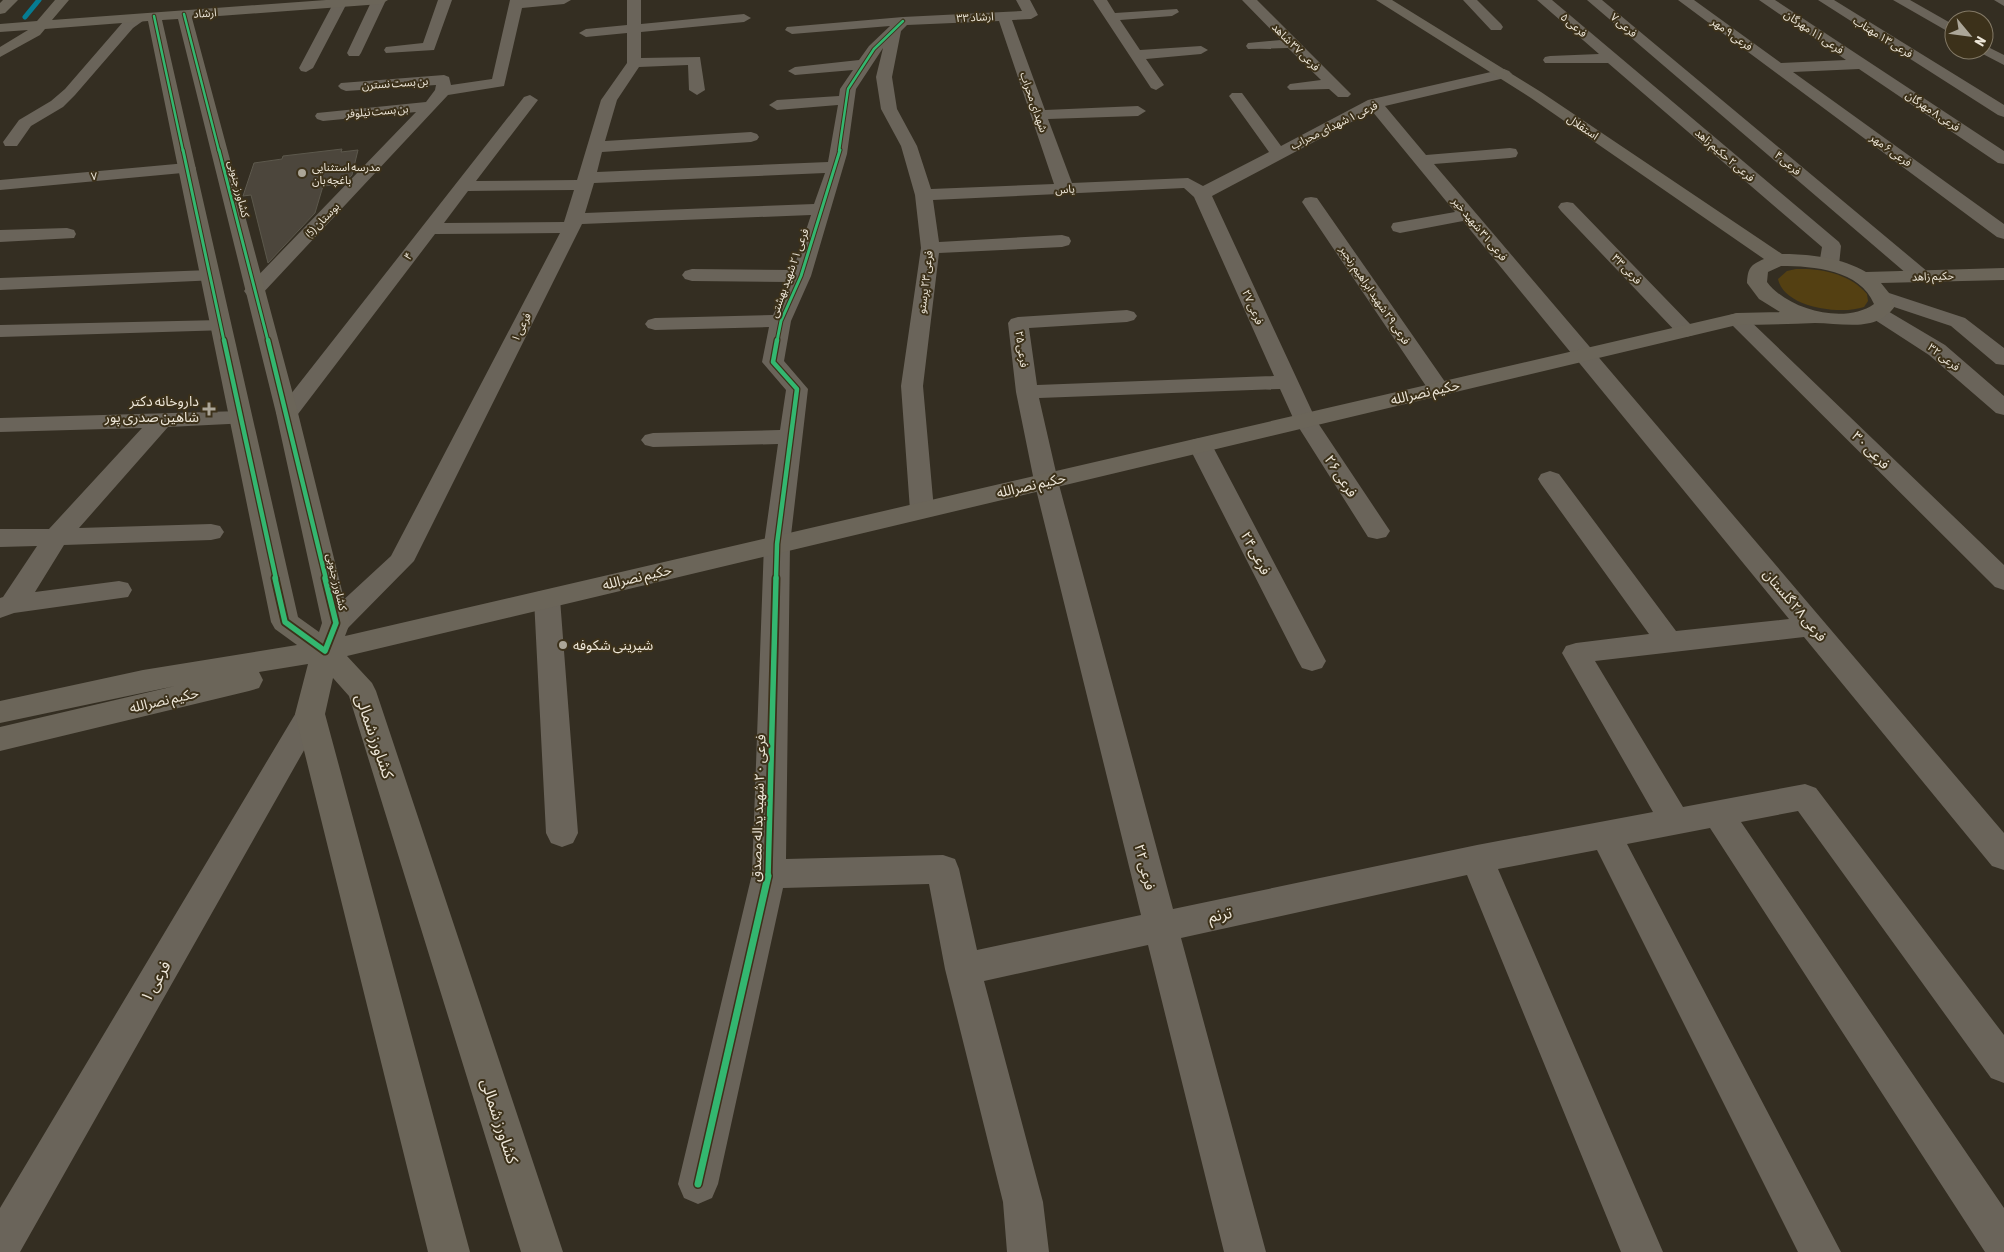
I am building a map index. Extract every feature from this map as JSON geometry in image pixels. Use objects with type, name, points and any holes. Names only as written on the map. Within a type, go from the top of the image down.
[{"type":"main road","points":[[0,10],[11,0]]},
{"type":"main road","points":[[0,53],[35,32],[62,0]]},
{"type":"main road","name":"ارشاد","points":[[0,28],[380,0]]},
{"type":"main road","name":"استقلال","points":[[1383,0],[1504,74],[1778,260]]},
{"type":"main road","name":"کشاورز جنوبی","points":[[184,14],[254,291],[287,412],[330,637]]},
{"type":"main road","points":[[147,17],[187,168],[285,622],[330,637],[310,714],[449,1252]]},
{"type":"main road","points":[[198,218],[234,208]]},
{"type":"main road","points":[[1778,260],[1802,260],[1829,265],[1862,278],[1875,287],[1881,305],[1869,319],[1854,321],[1816,317],[1784,306],[1762,291],[1756,283],[1754,275],[1758,268],[1778,260]]},
{"type":"main road","name":"حکیم زاهد","points":[[1862,278],[2004,274]]},
{"type":"main road","points":[[1737,319],[1756,283]]},
{"type":"main road","name":"حکیم نصرالله","points":[[0,712],[330,637],[547,599],[1737,319],[1816,317]]},
{"type":"main road","name":"حکیم نصرالله","points":[[0,739],[282,673],[330,637]]},
{"type":"main road","name":"کشاورز شمالی","points":[[330,637],[362,691],[542,1252]]},
{"type":"street","points":[[354,53],[380,0]]},
{"type":"street","points":[[392,50],[429,47],[445,0]]},
{"type":"street","points":[[517,2],[564,0]]},
{"type":"street","points":[[634,0],[634,63],[695,60],[697,90]]},
{"type":"street","name":"ارشاد ۳۳","points":[[792,30],[890,30],[1004,16],[1031,15],[1023,0]]},
{"type":"street","points":[[1100,0],[1156,85]]},
{"type":"street","name":"فرعی ۳۷ شاهد","points":[[1249,0],[1338,89],[1295,87]]},
{"type":"street","points":[[1470,0],[1496,28]]},
{"type":"street","name":"فرعی ۵","points":[[1544,0],[1608,54]]},
{"type":"street","name":"فرعی ۷","points":[[1594,0],[1654,51]]},
{"type":"street","name":"فرعی ۹ مهر","points":[[1686,0],[1778,68]]},
{"type":"street","name":"فرعی ۱۱ مهرگان","points":[[1766,0],[1862,64]]},
{"type":"street","name":"فرعی ۱۳ مهتاب","points":[[1825,0],[2004,112]]},
{"type":"street","points":[[1900,0],[1944,26]]},
{"type":"street","name":"بن بست نسترن","points":[[346,86],[444,86],[499,83],[517,2]]},
{"type":"street","points":[[306,68],[340,3]]},
{"type":"street","points":[[1111,17],[1172,12]]},
{"type":"street","name":"شهدای محراب","points":[[1004,16],[1065,189]]},
{"type":"street","points":[[11,142],[25,123],[57,104],[70,92],[128,25],[147,17]]},
{"type":"street","points":[[586,33],[744,18]]},
{"type":"street","name":"فرعی ۲۱ شهید بهشتی","points":[[777,544],[789,436],[797,390],[773,362],[781,321],[801,276],[839,154],[848,89],[874,49],[890,30]]},
{"type":"street","name":"فرعی ۲۳ پرستو","points":[[890,30],[884,77],[889,109],[909,146],[924,195],[930,248],[912,386],[922,510]]},
{"type":"street","points":[[1253,46],[1292,43]]},
{"type":"street","points":[[1136,55],[1201,50]]},
{"type":"street","points":[[1550,60],[1654,51]]},
{"type":"street","name":"فرعی ۴","points":[[1654,51],[1921,276]]},
{"type":"street","name":"فرعی ۲ حکیم زاهد","points":[[1608,54],[1832,246],[1829,265]]},
{"type":"street","name":"فرعی ۱","points":[[330,637],[401,561],[574,223],[609,100],[634,63]]},
{"type":"street","points":[[795,71],[864,64]]},
{"type":"street","points":[[1778,68],[1862,64]]},
{"type":"street","name":"فرعی ۸ مهرگان","points":[[1862,64],[2004,159]]},
{"type":"street","name":"فرعی ۶ مهر","points":[[1778,68],[2004,233]]},
{"type":"street","name":"فرعی ۱ شهدای محراب","points":[[1202,194],[1374,103],[1504,74]]},
{"type":"street","name":"بوستان (5)","points":[[254,291],[431,106],[444,86]]},
{"type":"street","points":[[1237,96],[1278,153]]},
{"type":"street","name":"۴","points":[[287,412],[530,100]]},
{"type":"street","points":[[776,104],[846,100]]},
{"type":"street","name":"فرعی ۳۱ شهید خیر","points":[[1374,103],[1586,354]]},
{"type":"street","name":"بن بست نیلوفر","points":[[323,116],[431,106]]},
{"type":"street","points":[[1039,115],[1138,111]]},
{"type":"street","points":[[595,147],[751,136]]},
{"type":"street","points":[[1422,160],[1510,153]]},
{"type":"street","points":[[463,186],[586,182],[835,167]]},
{"type":"street","name":"۷","points":[[0,185],[187,168]]},
{"type":"street","name":"یاس","points":[[924,195],[1188,183],[1202,194]]},
{"type":"street","name":"فرعی ۲۷","points":[[1202,194],[1305,420]]},
{"type":"street","name":"فرعی ۲۹ شهید ابراهیم رنجبر","points":[[1311,202],[1439,389]]},
{"type":"street","name":"فرعی ۳۳","points":[[1567,207],[1686,331]]},
{"type":"street","points":[[430,229],[823,209]]},
{"type":"street","points":[[1400,227],[1468,215]]},
{"type":"street","points":[[0,236],[67,234]]},
{"type":"street","points":[[930,248],[1062,241]]},
{"type":"street","points":[[692,275],[801,276]]},
{"type":"street","points":[[0,284],[210,276]]},
{"type":"street","points":[[1881,305],[1958,322],[2004,359]]},
{"type":"street","name":"فرعی ۳۲","points":[[1881,305],[2004,408]]},
{"type":"street","name":"فرعی ۲۵","points":[[1046,481],[1027,392],[1018,323],[1127,316]]},
{"type":"street","name":"فرعی ۳۰","points":[[1737,319],[2004,581]]},
{"type":"street","points":[[655,324],[781,321]]},
{"type":"street","points":[[0,331],[221,326]]},
{"type":"street","name":"فرعی ۲۸ گلستان","points":[[1586,354],[2004,856]]},
{"type":"street","points":[[1027,392],[1287,382]]},
{"type":"street","points":[[0,426],[241,418]]},
{"type":"street","points":[[7,606],[56,537],[162,420]]},
{"type":"street","name":"فرعی ۲۶","points":[[1305,420],[1377,531]]},
{"type":"street","points":[[653,440],[789,436]]},
{"type":"street","name":"فرعی ۲۴","points":[[1200,445],[1312,660]]},
{"type":"street","points":[[1550,479],[1669,642]]},
{"type":"street","name":"فرعی ۲۲","points":[[1046,481],[1245,1252]]},
{"type":"street","points":[[0,538],[211,532]]},
{"type":"street","name":"فرعی ۲۰ شهید یداله مصدق","points":[[698,1184],[769,874],[777,544]]},
{"type":"street","points":[[7,606],[119,590]]},
{"type":"street","points":[[547,599],[562,833]]},
{"type":"street","points":[[1675,822],[1576,653],[1812,626]]},
{"type":"street","name":"فرعی ۱","points":[[0,1247],[310,714]]},
{"type":"street","name":"ترنم","points":[[963,968],[1477,859],[1805,797],[2004,1065]]},
{"type":"street","points":[[1718,814],[2004,1244]]},
{"type":"street","points":[[1606,835],[1820,1252]]},
{"type":"street","points":[[1477,859],[1642,1252]]},
{"type":"street","points":[[769,874],[943,869],[963,968],[1023,1202],[1028,1252]]},
{"type":"shaded area","points":[[1796,269],[1825,271],[1844,277],[1867,294],[1868,301],[1864,307],[1842,310],[1815,307],[1802,303],[1782,289],[1778,279],[1787,271]]},
{"type":"building","points":[[342,149],[341,152],[358,150],[352,175],[344,184],[323,186],[315,213],[268,263],[251,195],[243,196],[254,163],[282,159],[283,156]]},
{"type":"waterway","points":[[25,17],[39,0]]},
{"type":"cycle path","points":[[154,16],[285,622],[325,651],[336,623],[287,413],[184,14]]},
{"type":"cycle path","points":[[698,1184],[769,874],[777,544],[797,389],[773,362],[781,321],[801,276],[839,154],[848,89],[874,49],[903,21]]},
{"type":"place","name":"مدرسه استثنایی باغچه بان","points":[[302,173]]},
{"type":"place","name":"داروخانه دکتر شاهین صدری پور","points":[[209,409]]},
{"type":"place","name":"شیرینی شکوفه","points":[[563,645]]}]
